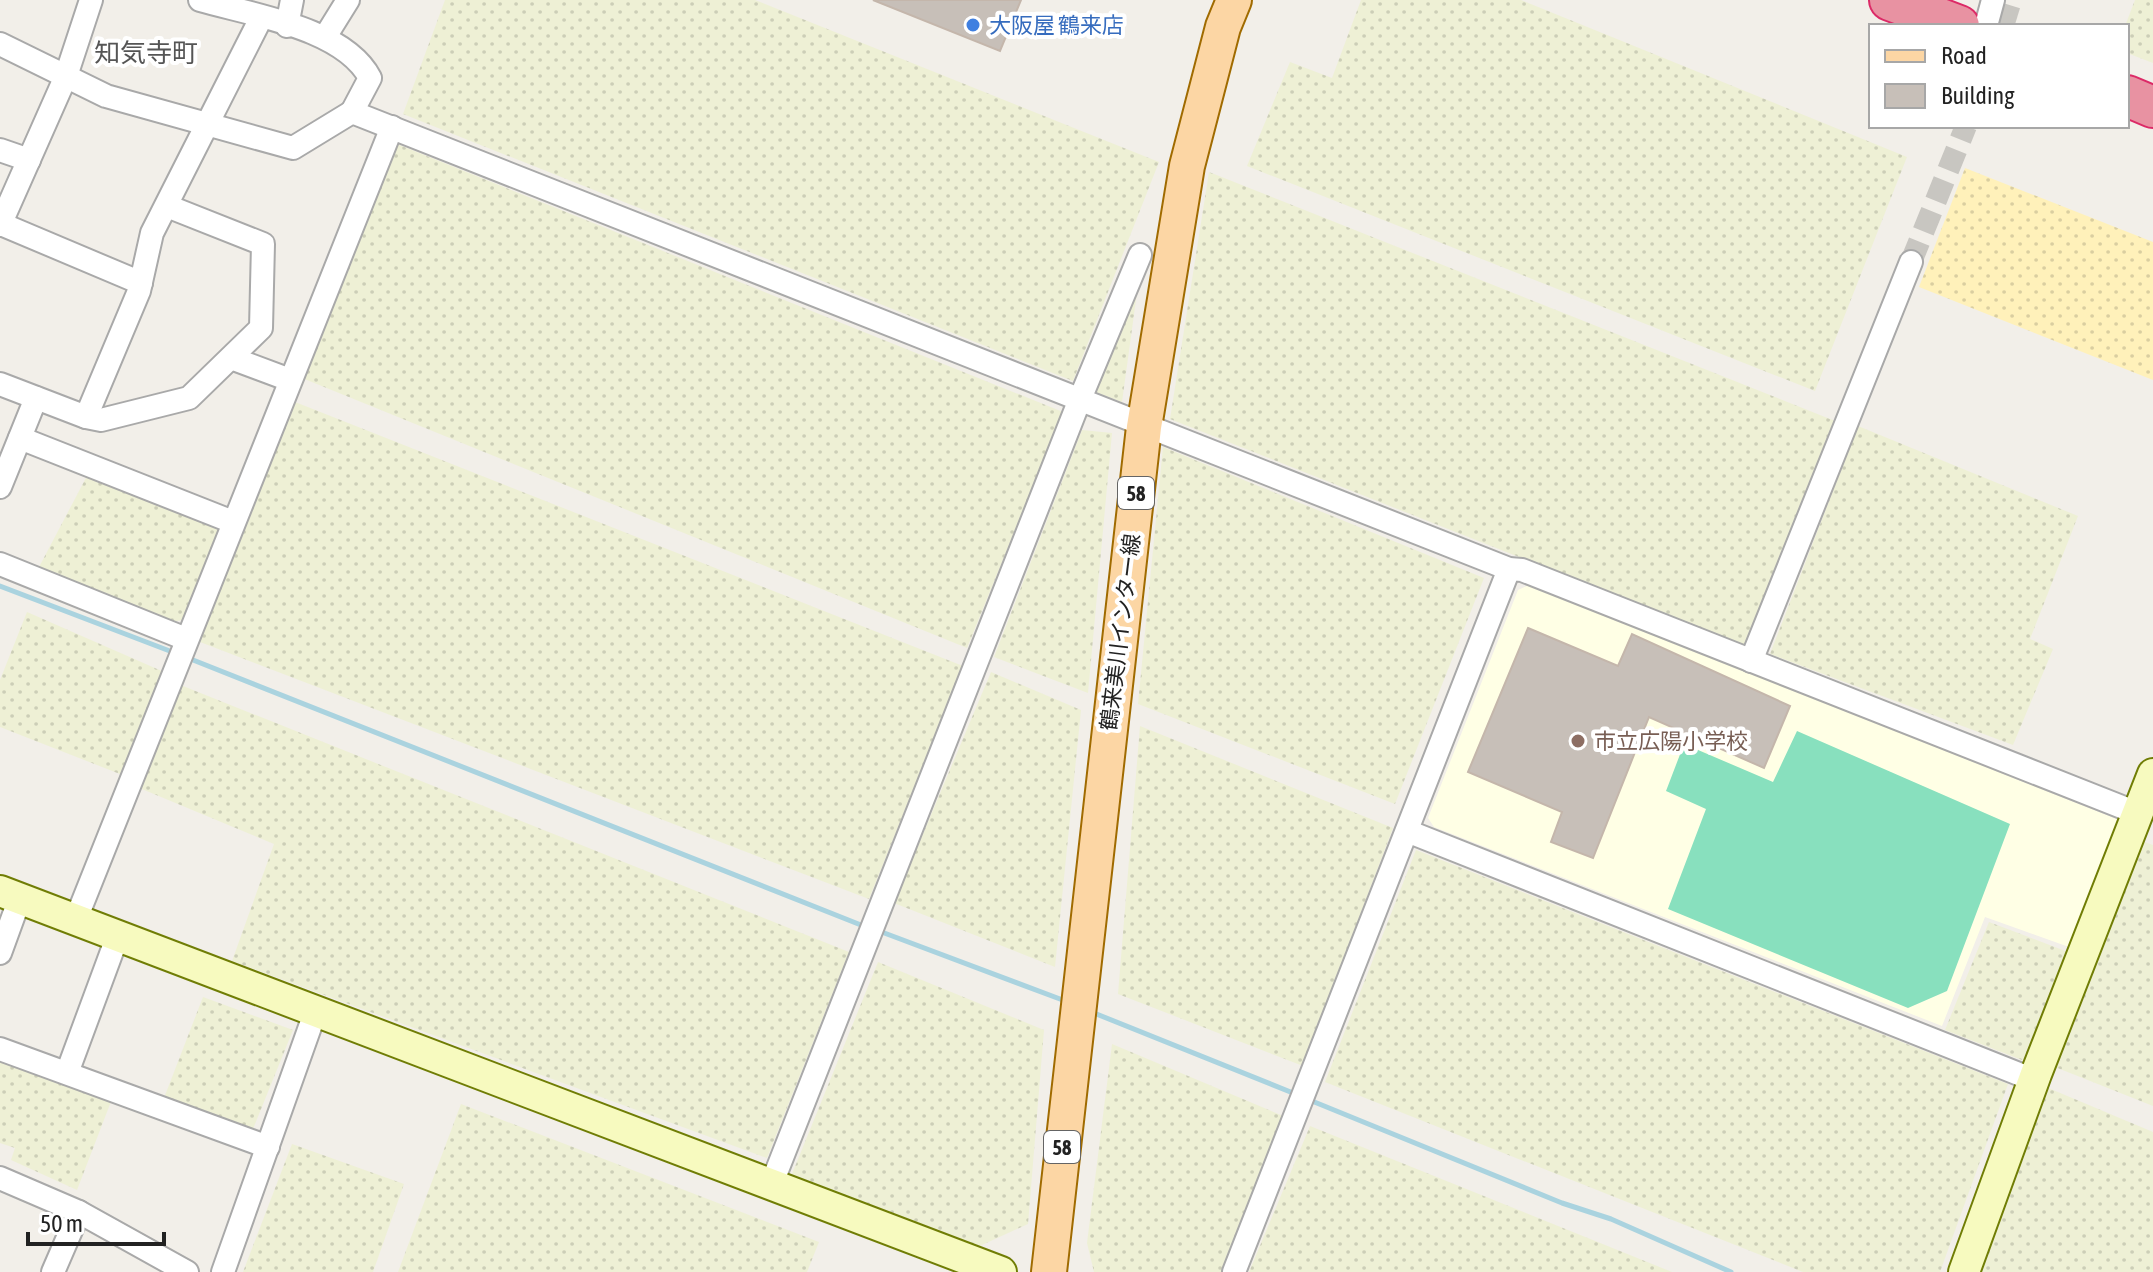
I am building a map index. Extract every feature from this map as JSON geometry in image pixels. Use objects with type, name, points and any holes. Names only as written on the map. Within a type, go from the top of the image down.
[{"type":"highway","points":[[1890,0],[1954,24]]},
{"type":"highway","points":[[2129,97],[2153,107]]},
{"type":"main road","name":"鶴来美川インター線","points":[[1049,1272],[1144,427],[1187,166],[1223,27],[1234,0]]},
{"type":"street","points":[[91,0],[66,76],[0,224],[141,283]]},
{"type":"street","points":[[0,44],[106,96],[293,148],[352,112],[370,78],[361,60],[325,37],[200,0]]},
{"type":"street","points":[[287,26],[292,0]]},
{"type":"street","points":[[325,37],[348,0]]},
{"type":"street","points":[[1987,24],[1993,0]]},
{"type":"street","points":[[86,417],[141,283],[152,233],[261,18]]},
{"type":"street","points":[[352,112],[1144,427],[1509,569],[1522,570],[2141,822]]},
{"type":"street","points":[[76,919],[392,127]]},
{"type":"street","points":[[0,150],[29,160]]},
{"type":"street","points":[[0,384],[101,420],[189,398],[261,328],[263,244],[167,206]]},
{"type":"street","points":[[772,1183],[1080,399],[1140,255]]},
{"type":"street","points":[[1751,661],[1911,262]]},
{"type":"street","points":[[231,358],[290,380]]},
{"type":"street","points":[[0,487],[36,398]]},
{"type":"street","points":[[20,438],[233,522]]},
{"type":"street","points":[[0,564],[182,650]]},
{"type":"street","points":[[1234,1272],[1509,569]]},
{"type":"street","points":[[1964,1272],[2034,1080],[2141,822],[2153,774]]},
{"type":"street","points":[[1407,831],[2034,1080]]},
{"type":"street","points":[[0,953],[10,894],[1001,1272]]},
{"type":"street","points":[[67,1073],[118,935]]},
{"type":"street","points":[[223,1272],[316,1010]]},
{"type":"street","points":[[0,1049],[268,1147]]},
{"type":"street","points":[[0,1178],[26,1186],[79,1212],[187,1272]]},
{"type":"street","points":[[53,1272],[79,1212]]},
{"type":"shaded area","points":[[445,0],[755,0],[1159,162],[1073,381],[403,114]]},
{"type":"shaded area","points":[[1361,0],[1521,0],[1907,157],[1815,391],[1247,166],[1290,62],[1332,78]]},
{"type":"shaded area","points":[[2135,0],[2153,0],[2153,63],[2129,54],[2129,24],[2126,24]]},
{"type":"shaded area","points":[[397,144],[1063,412],[967,648],[302,378]]},
{"type":"shaded area","points":[[1209,172],[1835,421],[1744,646],[1170,419]]},
{"type":"shaded area","points":[[1139,278],[1122,402],[1093,391]]},
{"type":"shaded area","points":[[290,400],[963,666],[869,899],[200,642],[197,622]]},
{"type":"shaded area","points":[[1858,426],[2078,516],[2030,639],[2053,649],[2013,745],[1770,654]]},
{"type":"shaded area","points":[[1082,430],[1112,433],[1088,693],[994,657]]},
{"type":"shaded area","points":[[1163,447],[1484,578],[1395,804],[1138,704]]},
{"type":"shaded area","points":[[88,474],[222,527],[186,619],[168,623],[38,569]]},
{"type":"shaded area","points":[[1529,585],[2119,820],[2069,947],[1985,917],[1942,1026],[1434,827],[1428,818],[1518,590]]},
{"type":"shaded area","points":[[27,612],[164,672],[125,776],[0,727],[0,680]]},
{"type":"shaded area","points":[[991,672],[1081,710],[1055,967],[894,903]]},
{"type":"shaded area","points":[[178,684],[849,952],[767,1158],[232,961],[274,844],[137,787]]},
{"type":"shaded area","points":[[1140,726],[1393,828],[1303,1066],[1118,994]]},
{"type":"shaded area","points":[[2142,841],[2153,845],[2153,1106],[2055,1067]]},
{"type":"shaded area","points":[[1416,850],[2008,1084],[1940,1272],[1803,1272],[1325,1082]]},
{"type":"shaded area","points":[[1989,922],[2068,952],[2028,1057],[2022,1060],[1945,1030]]},
{"type":"shaded area","points":[[878,962],[1044,1030],[1028,1224],[971,1250],[792,1174]]},
{"type":"shaded area","points":[[203,997],[293,1030],[253,1129],[164,1098]]},
{"type":"shaded area","points":[[1112,1044],[1283,1116],[1221,1272],[1094,1272],[1087,1243]]},
{"type":"shaded area","points":[[0,1057],[112,1099],[77,1190],[11,1160],[15,1148],[0,1143]]},
{"type":"shaded area","points":[[2046,1087],[2153,1132],[2153,1272],[1981,1272]]},
{"type":"shaded area","points":[[461,1104],[819,1242],[807,1272],[398,1272]]},
{"type":"shaded area","points":[[1310,1126],[1672,1272],[1249,1272]]},
{"type":"shaded area","points":[[292,1144],[404,1184],[373,1272],[243,1272]]},
{"type":"sand","points":[[1965,168],[2153,242],[2153,380],[1919,287]]},
{"type":"green space","points":[[1797,731],[2010,824],[1947,991],[1908,1008],[1668,909],[1706,809],[1666,791],[1684,744],[1773,782]]},
{"type":"building","name":"大阪屋 鶴来店","points":[[873,0],[1021,0],[1000,51]]},
{"type":"building","points":[[1528,628],[1618,666],[1632,634],[1790,706],[1764,768],[1649,717],[1593,858],[1551,842],[1562,812],[1468,772]]},
{"type":"waterway","points":[[0,586],[175,653]]},
{"type":"waterway","points":[[188,658],[866,927]]},
{"type":"waterway","points":[[879,931],[1068,1002]]},
{"type":"waterway","points":[[1089,1011],[1298,1095]]},
{"type":"waterway","points":[[1307,1099],[1562,1203],[1611,1219],[1731,1272]]},
{"type":"tunnel","points":[[2004,24],[2011,0]]},
{"type":"tunnel","points":[[1911,262],[1965,128]]},
{"type":"place","name":"大阪屋 鶴来店","points":[[973,25]]},
{"type":"place","name":"市立広陽小学校","points":[[1578,741]]},
{"type":"district","name":"知気寺町","points":[[146,53]]}]
